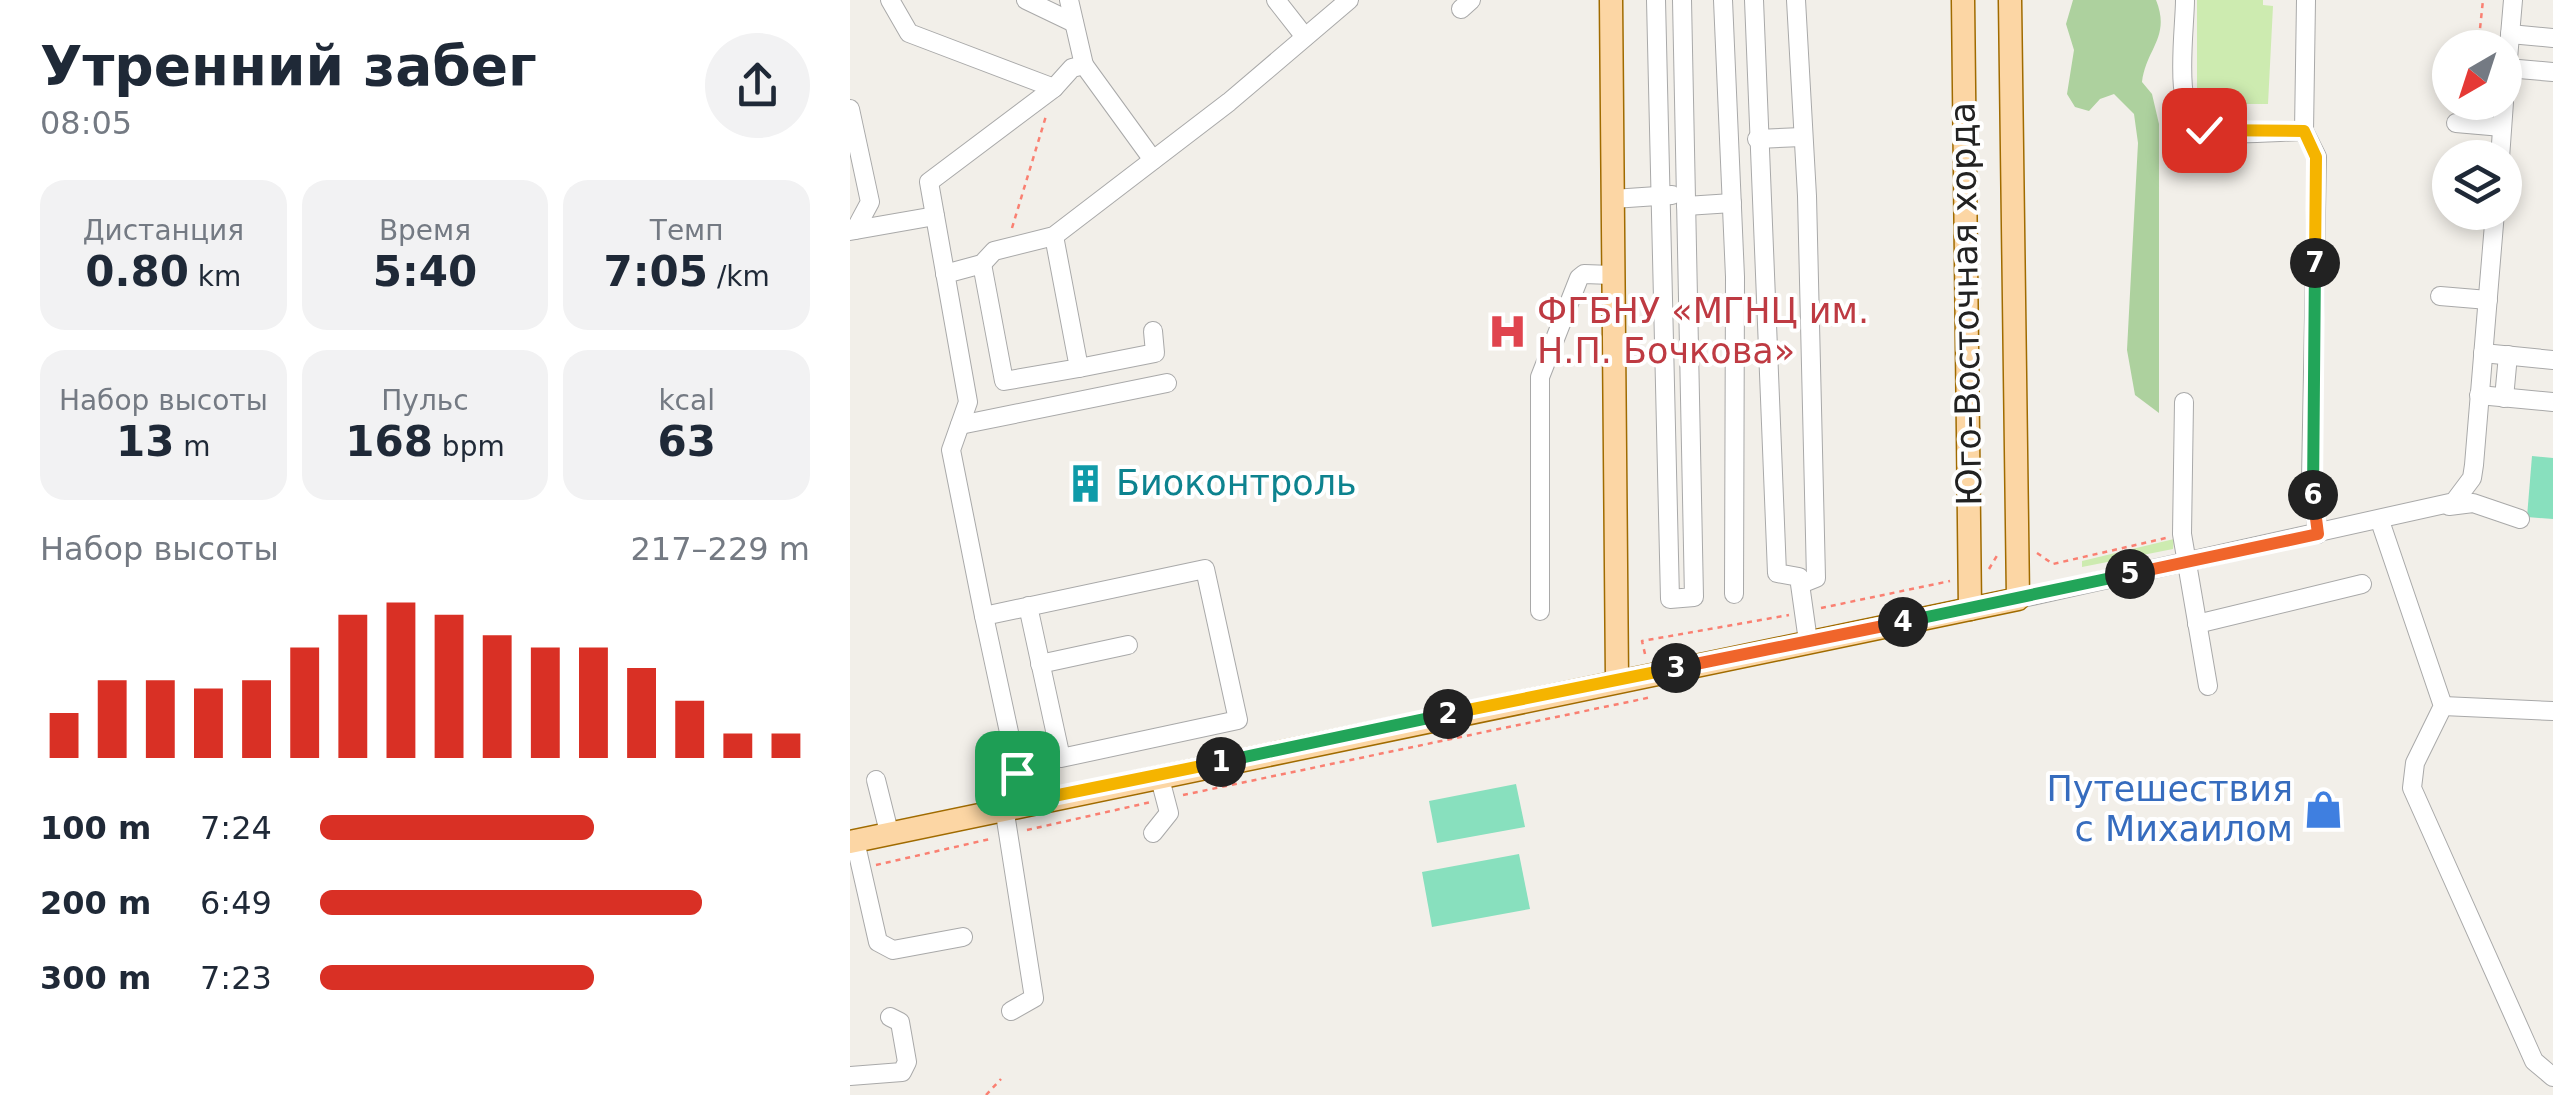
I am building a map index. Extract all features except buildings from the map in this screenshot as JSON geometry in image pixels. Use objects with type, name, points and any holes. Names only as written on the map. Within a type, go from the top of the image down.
[{"type":"main road","points":[[1610,0],[1616,679]]},
{"type":"main road","name":"Юго-Восточная хорда","points":[[1962,0],[1970,609]]},
{"type":"main road","name":"Юго-Восточная хорда","points":[[2010,0],[2018,598]]},
{"type":"main road","points":[[852,841],[2018,598]]},
{"type":"street","points":[[890,0],[909,33],[1054,88]]},
{"type":"street","points":[[1026,0],[1074,22]]},
{"type":"street","points":[[1069,0],[1084,65],[1153,160]]},
{"type":"street","points":[[1276,0],[1305,37]]},
{"type":"street","points":[[945,274],[982,264],[994,251],[1054,236],[1349,0]]},
{"type":"street","points":[[1656,0],[1670,599],[1694,596],[1682,0]]},
{"type":"street","points":[[1723,0],[1732,204],[1734,594]]},
{"type":"street","points":[[1754,0],[1776,574],[1798,577],[1808,641]]},
{"type":"street","points":[[1796,0],[1816,578],[1801,584]]},
{"type":"street","points":[[2186,0],[2183,103],[2190,120],[2204,130],[2304,131]]},
{"type":"street","points":[[2306,0],[2304,131],[2316,157],[2311,479],[2318,534]]},
{"type":"street","points":[[2513,0],[2518,30]]},
{"type":"street","points":[[2522,35],[2553,38]]},
{"type":"street","points":[[1011,1011],[1034,998],[1014,805],[984,616],[951,450],[968,402],[929,182],[1054,88],[1072,68],[1084,65]]},
{"type":"street","points":[[2522,69],[2553,72]]},
{"type":"street","points":[[850,109],[870,202],[853,231]]},
{"type":"street","points":[[2501,140],[2503,120]]},
{"type":"street","points":[[2456,123],[2502,128]]},
{"type":"street","points":[[1757,138],[1802,137]]},
{"type":"street","points":[[1613,199],[1661,196],[1732,204]]},
{"type":"street","points":[[853,231],[935,216]]},
{"type":"street","points":[[2439,508],[2454,502],[2472,478],[2494,230]]},
{"type":"street","points":[[1054,236],[1078,368]]},
{"type":"street","points":[[982,264],[1004,381],[1154,353],[1153,331]]},
{"type":"street","points":[[1540,611],[1540,377],[1579,278],[1584,274],[1612,275]]},
{"type":"street","points":[[2440,296],[2488,300]]},
{"type":"street","points":[[2483,353],[2553,360]]},
{"type":"street","points":[[2504,398],[2508,356]]},
{"type":"street","points":[[960,424],[1167,383]]},
{"type":"street","points":[[2479,395],[2553,402]]},
{"type":"street","points":[[2184,402],[2182,534],[2208,686]]},
{"type":"street","points":[[2472,478],[2489,508]]},
{"type":"street","points":[[2018,598],[2439,508],[2473,503],[2520,519]]},
{"type":"street","points":[[2380,521],[2443,706],[2415,763],[2412,788],[2534,1062],[2553,1077]]},
{"type":"street","points":[[984,616],[1028,606],[1206,569],[1238,720],[1060,758],[1028,606]]},
{"type":"street","points":[[2198,624],[2362,584]]},
{"type":"street","points":[[1040,664],[1128,646]]},
{"type":"street","points":[[2443,706],[2553,710]]},
{"type":"street","points":[[1153,833],[1169,814],[1158,775]]},
{"type":"street","points":[[876,780],[889,832]]},
{"type":"street","points":[[852,841],[878,942],[893,950],[963,937]]},
{"type":"street","points":[[850,1076],[902,1072],[906,1062],[900,1022],[890,1017]]},
{"type":"path","points":[[2480,30],[2482,0]]},
{"type":"path","points":[[1006,248],[1054,88]]},
{"type":"path","points":[[2035,549],[2053,564],[2182,534]]},
{"type":"path","points":[[1980,574],[1987,573],[2006,542]]},
{"type":"path","points":[[2074,560],[2075,569]]},
{"type":"path","points":[[986,1095],[1001,1079]]},
{"type":"green space","points":[[2073,0],[2156,0],[2160,13],[2159,34],[2142,82],[2152,94],[2159,124],[2159,413],[2135,395],[2127,350],[2138,143],[2134,114],[2114,94],[2100,99],[2089,111],[2075,107],[2067,94],[2074,50],[2066,24]]},
{"type":"green space","points":[[2197,0],[2263,0],[2263,5],[2273,6],[2268,104],[2215,104],[2213,92],[2197,92]]},
{"type":"green space","points":[[2532,456],[2553,458],[2553,519],[2527,517]]},
{"type":"green space","points":[[2174,539],[2173,549],[2082,567],[2082,561]]},
{"type":"green space","points":[[1516,784],[1525,827],[1437,843],[1429,801]]},
{"type":"green space","points":[[1519,854],[1530,909],[1432,927],[1422,872]]},
{"type":"place","name":"ФГБНУ «МГНЦ им. Н.П. Бочкова»","points":[[1507,331]]},
{"type":"place","name":"Биоконтроль","points":[[1086,483]]},
{"type":"place","name":"Путешествия с Михаилом","points":[[2323,809]]},
{"type":"route","points":[[1017,773],[1024,802],[2318,534],[2311,479],[2316,157],[2304,131],[2204,130]]}]
